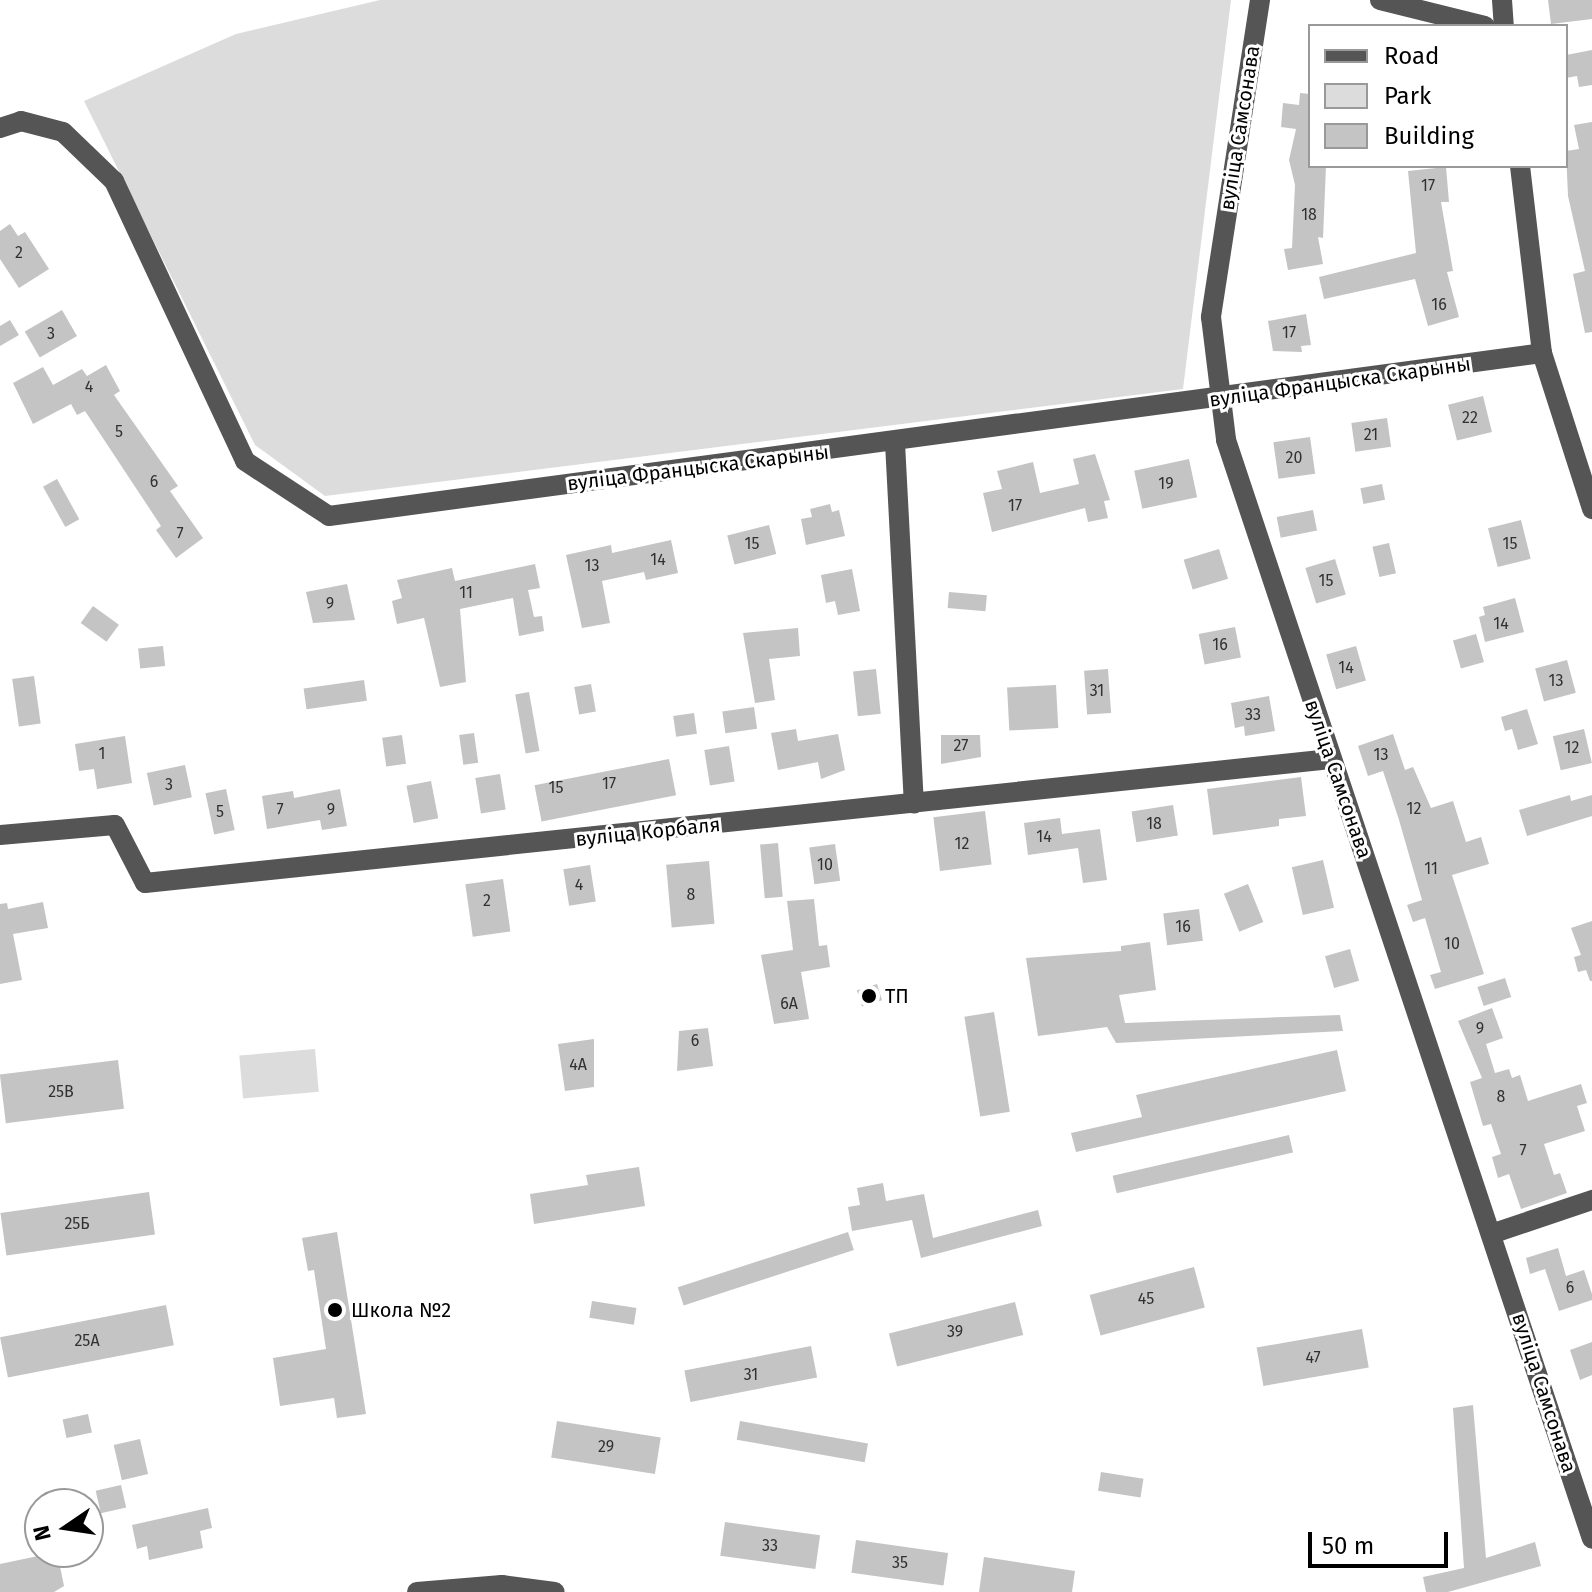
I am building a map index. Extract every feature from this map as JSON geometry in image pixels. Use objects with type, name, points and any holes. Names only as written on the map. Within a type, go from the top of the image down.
[{"type":"street","name":"вуліца Самсонава","points":[[1260,0],[1211,317],[1226,440],[1592,1539]]},
{"type":"street","points":[[1380,0],[1477,24]]},
{"type":"street","points":[[1502,0],[1504,24]]},
{"type":"street","name":"вуліца Францыска Скарыны","points":[[0,128],[21,121],[63,132],[114,181],[245,461],[329,516],[895,443],[1542,353]]},
{"type":"street","points":[[1520,168],[1542,353],[1592,509]]},
{"type":"street","points":[[895,443],[914,803]]},
{"type":"street","name":"вуліца Корбаля","points":[[0,835],[115,825],[145,883],[1331,759]]},
{"type":"street","points":[[1491,1234],[1592,1200]]},
{"type":"street","points":[[417,1592],[502,1585],[555,1592]]},
{"type":"green space","points":[[380,0],[1231,0],[1183,389],[325,496],[255,445],[84,101],[236,34]]},
{"type":"green space","points":[[315,1049],[319,1092],[243,1098],[239,1056]]},
{"type":"building","points":[[1548,0],[1592,0],[1592,19],[1551,24]]},
{"type":"building","points":[[1592,50],[1592,85],[1579,87],[1577,76],[1568,78],[1568,55]]},
{"type":"building","points":[[1300,93],[1308,94],[1308,168],[1326,168],[1323,238],[1318,237],[1323,264],[1288,270],[1284,249],[1292,248],[1295,185],[1289,160],[1296,129],[1281,127],[1283,103],[1299,105]]},
{"type":"building","points":[[1592,122],[1592,332],[1585,333],[1573,274],[1585,271],[1568,196],[1568,151],[1579,149],[1574,125]]},
{"type":"building","points":[[1446,168],[1449,202],[1441,202],[1453,271],[1447,272],[1459,317],[1428,326],[1415,279],[1324,299],[1319,277],[1416,253],[1408,171]]},
{"type":"building","points":[[10,224],[18,236],[25,232],[49,269],[19,288],[0,259],[0,231]]},
{"type":"building","points":[[62,310],[77,336],[40,357],[25,332]]},
{"type":"building","points":[[1306,314],[1311,345],[1301,346],[1302,352],[1273,351],[1268,321]]},
{"type":"building","points":[[10,320],[19,335],[0,346],[0,326]]},
{"type":"building","points":[[106,365],[120,391],[114,395],[178,486],[170,491],[203,538],[176,558],[156,530],[161,526],[85,411],[77,415],[71,404],[33,424],[13,383],[43,367],[53,385],[82,369],[87,376]]},
{"type":"building","points":[[1483,396],[1492,432],[1457,441],[1448,405]]},
{"type":"building","points":[[1387,418],[1391,447],[1355,452],[1351,423]]},
{"type":"building","points":[[1310,437],[1315,474],[1279,479],[1273,442]]},
{"type":"building","points":[[1095,454],[1110,500],[1104,501],[1108,518],[1088,522],[1085,508],[992,532],[983,493],[1002,489],[997,471],[1033,462],[1040,493],[1079,484],[1073,459]]},
{"type":"building","points":[[1189,459],[1197,497],[1142,509],[1134,471]]},
{"type":"building","points":[[57,479],[79,519],[65,527],[43,487]]},
{"type":"building","points":[[1382,484],[1385,500],[1363,504],[1360,488]]},
{"type":"building","points":[[830,504],[832,512],[839,510],[845,536],[806,545],[801,519],[812,517],[810,509]]},
{"type":"building","points":[[1313,510],[1317,531],[1281,538],[1277,517]]},
{"type":"building","points":[[1521,520],[1531,559],[1498,567],[1488,528]]},
{"type":"building","points":[[769,525],[776,554],[735,565],[727,535]]},
{"type":"building","points":[[671,540],[678,573],[646,580],[644,572],[602,581],[610,623],[582,628],[566,555],[611,545],[612,553]]},
{"type":"building","points":[[1389,543],[1396,573],[1379,577],[1372,547]]},
{"type":"building","points":[[1219,549],[1228,579],[1193,589],[1184,560]]},
{"type":"building","points":[[1335,559],[1346,594],[1316,603],[1305,568]]},
{"type":"building","points":[[535,564],[540,588],[528,590],[534,617],[542,616],[544,631],[519,636],[513,598],[460,609],[466,682],[440,687],[424,618],[397,624],[392,601],[402,598],[397,580],[452,568],[455,581]]},
{"type":"building","points":[[852,569],[860,611],[838,615],[835,601],[826,603],[821,575]]},
{"type":"building","points":[[347,584],[355,620],[313,623],[306,592]]},
{"type":"building","points":[[949,592],[987,595],[985,611],[948,608]]},
{"type":"building","points":[[1515,598],[1524,632],[1485,642],[1479,617],[1485,615],[1483,607]]},
{"type":"building","points":[[93,606],[119,625],[107,642],[81,623]]},
{"type":"building","points":[[1235,627],[1241,657],[1205,664],[1199,634]]},
{"type":"building","points":[[798,628],[800,656],[769,659],[775,700],[755,703],[743,633]]},
{"type":"building","points":[[1476,634],[1484,662],[1461,668],[1453,641]]},
{"type":"building","points":[[163,646],[165,666],[140,669],[138,649]]},
{"type":"building","points":[[1356,646],[1366,681],[1336,689],[1326,655]]},
{"type":"building","points":[[1567,660],[1576,693],[1544,701],[1535,669]]},
{"type":"building","points":[[876,669],[881,714],[858,716],[853,671]]},
{"type":"building","points":[[1108,669],[1111,713],[1087,715],[1084,671]]},
{"type":"building","points":[[34,676],[41,724],[19,727],[12,679]]},
{"type":"building","points":[[364,680],[367,701],[307,709],[304,688]]},
{"type":"building","points":[[591,684],[596,712],[579,715],[574,687]]},
{"type":"building","points":[[1056,685],[1058,728],[1009,731],[1007,688]]},
{"type":"building","points":[[529,692],[539,751],[526,754],[515,694]]},
{"type":"building","points":[[1269,696],[1275,731],[1245,736],[1244,726],[1235,728],[1231,703]]},
{"type":"building","points":[[754,707],[757,729],[725,733],[722,711]]},
{"type":"building","points":[[1527,709],[1538,744],[1518,750],[1512,729],[1505,731],[1501,717]]},
{"type":"building","points":[[694,713],[697,734],[676,737],[673,716]]},
{"type":"building","points":[[796,729],[798,741],[838,734],[845,770],[821,779],[818,762],[778,770],[771,733]]},
{"type":"building","points":[[1584,729],[1592,763],[1561,770],[1553,736]]},
{"type":"building","points":[[474,733],[478,763],[463,765],[459,735]]},
{"type":"building","points":[[1393,734],[1405,770],[1413,767],[1431,808],[1453,801],[1466,842],[1481,837],[1489,864],[1452,875],[1484,974],[1435,989],[1430,975],[1441,972],[1425,918],[1413,922],[1407,905],[1422,900],[1399,820],[1383,771],[1368,776],[1358,746]]},
{"type":"building","points":[[402,735],[406,764],[386,767],[382,738]]},
{"type":"building","points":[[941,735],[980,735],[981,757],[941,764]]},
{"type":"building","points":[[125,736],[132,783],[97,789],[94,769],[79,771],[75,744]]},
{"type":"building","points":[[729,746],[735,782],[710,785],[704,750]]},
{"type":"building","points":[[669,759],[676,795],[542,821],[535,785]]},
{"type":"building","points":[[185,765],[192,797],[154,805],[147,773]]},
{"type":"building","points":[[500,774],[506,810],[481,813],[475,778]]},
{"type":"building","points":[[1301,777],[1306,816],[1279,819],[1279,826],[1213,835],[1207,789]]},
{"type":"building","points":[[431,781],[438,818],[414,823],[406,786]]},
{"type":"building","points":[[226,789],[235,830],[214,834],[205,793]]},
{"type":"building","points":[[340,789],[347,826],[322,830],[320,820],[267,829],[262,796],[293,791],[294,798]]},
{"type":"building","points":[[1570,795],[1571,801],[1592,795],[1592,816],[1527,836],[1519,810]]},
{"type":"building","points":[[1173,805],[1178,836],[1136,842],[1132,812]]},
{"type":"building","points":[[985,811],[992,865],[940,871],[933,817]]},
{"type":"building","points":[[1060,818],[1062,834],[1100,829],[1107,880],[1083,883],[1078,848],[1028,855],[1024,823]]},
{"type":"building","points":[[778,843],[783,897],[765,898],[760,845]]},
{"type":"building","points":[[835,844],[840,881],[814,884],[809,848]]},
{"type":"building","points":[[1323,860],[1334,908],[1303,915],[1292,867]]},
{"type":"building","points":[[709,861],[714,924],[672,928],[666,865]]},
{"type":"building","points":[[590,865],[596,902],[569,906],[563,869]]},
{"type":"building","points":[[503,879],[510,931],[473,937],[465,884]]},
{"type":"building","points":[[1248,884],[1263,922],[1239,932],[1224,894]]},
{"type":"building","points":[[814,899],[819,946],[827,945],[830,967],[801,972],[809,1019],[774,1024],[761,955],[793,950],[787,901]]},
{"type":"building","points":[[43,902],[48,928],[13,934],[22,980],[0,984],[0,904],[7,903],[8,909]]},
{"type":"building","points":[[1199,909],[1203,941],[1167,945],[1163,913]]},
{"type":"building","points":[[1592,921],[1590,981],[1586,970],[1578,972],[1574,957],[1581,955],[1571,928]]},
{"type":"building","points":[[1150,942],[1156,990],[1119,995],[1125,1023],[1340,1015],[1343,1031],[1116,1043],[1107,1027],[1038,1036],[1026,958],[1121,951],[1121,946]]},
{"type":"building","points":[[1350,949],[1359,981],[1334,988],[1325,956]]},
{"type":"building","points":[[1505,978],[1511,997],[1484,1006],[1477,987]]},
{"type":"building","name":"ТП","points":[[877,984],[882,1000],[862,1006],[857,990]]},
{"type":"building","points":[[1492,1008],[1503,1038],[1486,1044],[1495,1073],[1509,1069],[1512,1078],[1520,1075],[1528,1101],[1581,1084],[1587,1103],[1577,1106],[1585,1131],[1544,1144],[1554,1175],[1560,1173],[1567,1193],[1521,1209],[1509,1174],[1498,1178],[1492,1157],[1501,1154],[1491,1124],[1483,1126],[1470,1082],[1482,1078],[1458,1021]]},
{"type":"building","points":[[994,1012],[1010,1112],[980,1116],[964,1017]]},
{"type":"building","points":[[708,1028],[713,1066],[677,1071],[679,1031]]},
{"type":"building","points":[[594,1039],[594,1087],[565,1091],[558,1044]]},
{"type":"building","points":[[1337,1050],[1346,1091],[1076,1152],[1071,1133],[1142,1117],[1136,1095]]},
{"type":"building","points":[[118,1060],[124,1109],[6,1123],[0,1074]]},
{"type":"building","points":[[1289,1135],[1293,1153],[1117,1193],[1113,1176]]},
{"type":"building","points":[[639,1167],[645,1206],[534,1224],[530,1194],[588,1185],[586,1175]]},
{"type":"building","points":[[883,1183],[886,1201],[924,1194],[933,1238],[1038,1210],[1042,1226],[921,1258],[912,1220],[852,1231],[848,1207],[860,1205],[857,1188]]},
{"type":"building","points":[[149,1192],[155,1235],[6,1255],[0,1213]]},
{"type":"building","name":"Школа №2","points":[[337,1232],[366,1414],[337,1418],[334,1398],[280,1406],[273,1358],[326,1349],[314,1270],[308,1271],[302,1238]]},
{"type":"building","points":[[848,1232],[854,1250],[684,1305],[678,1287]]},
{"type":"building","points":[[1558,1248],[1566,1276],[1584,1270],[1592,1294],[1592,1300],[1559,1311],[1545,1269],[1530,1274],[1526,1258]]},
{"type":"building","points":[[1194,1267],[1205,1308],[1101,1336],[1090,1295]]},
{"type":"building","points":[[592,1301],[636,1308],[634,1325],[589,1318]]},
{"type":"building","points":[[1015,1302],[1023,1335],[897,1366],[889,1333]]},
{"type":"building","points":[[166,1305],[174,1345],[8,1377],[0,1337]]},
{"type":"building","points":[[1362,1329],[1369,1367],[1263,1386],[1257,1348]]},
{"type":"building","points":[[1592,1342],[1592,1375],[1580,1380],[1570,1350]]},
{"type":"building","points":[[811,1346],[817,1377],[690,1402],[684,1371]]},
{"type":"building","points":[[1473,1405],[1486,1558],[1535,1542],[1541,1566],[1448,1592],[1426,1592],[1423,1577],[1464,1568],[1453,1408]]},
{"type":"building","points":[[88,1414],[92,1433],[67,1438],[63,1419]]},
{"type":"building","points":[[557,1421],[661,1437],[655,1474],[551,1458]]},
{"type":"building","points":[[740,1421],[868,1444],[865,1462],[737,1440]]},
{"type":"building","points":[[140,1439],[148,1474],[122,1480],[114,1445]]},
{"type":"building","points":[[1101,1472],[1143,1479],[1140,1497],[1098,1491]]},
{"type":"building","points":[[121,1485],[126,1507],[104,1513],[104,1489]]},
{"type":"building","points":[[208,1508],[212,1528],[200,1531],[203,1548],[149,1560],[147,1546],[137,1549],[132,1525]]},
{"type":"building","points":[[725,1522],[820,1535],[815,1569],[720,1556]]},
{"type":"building","points":[[856,1540],[948,1553],[944,1586],[851,1573]]},
{"type":"building","points":[[984,1557],[1075,1571],[1072,1592],[979,1592]]},
{"type":"building","points":[[24,1559],[24,1568],[60,1568],[64,1586],[54,1592],[0,1592],[0,1564]]},
{"type":"place","name":"ТП","points":[[869,996]]},
{"type":"place","name":"Школа №2","points":[[335,1310]]}]
